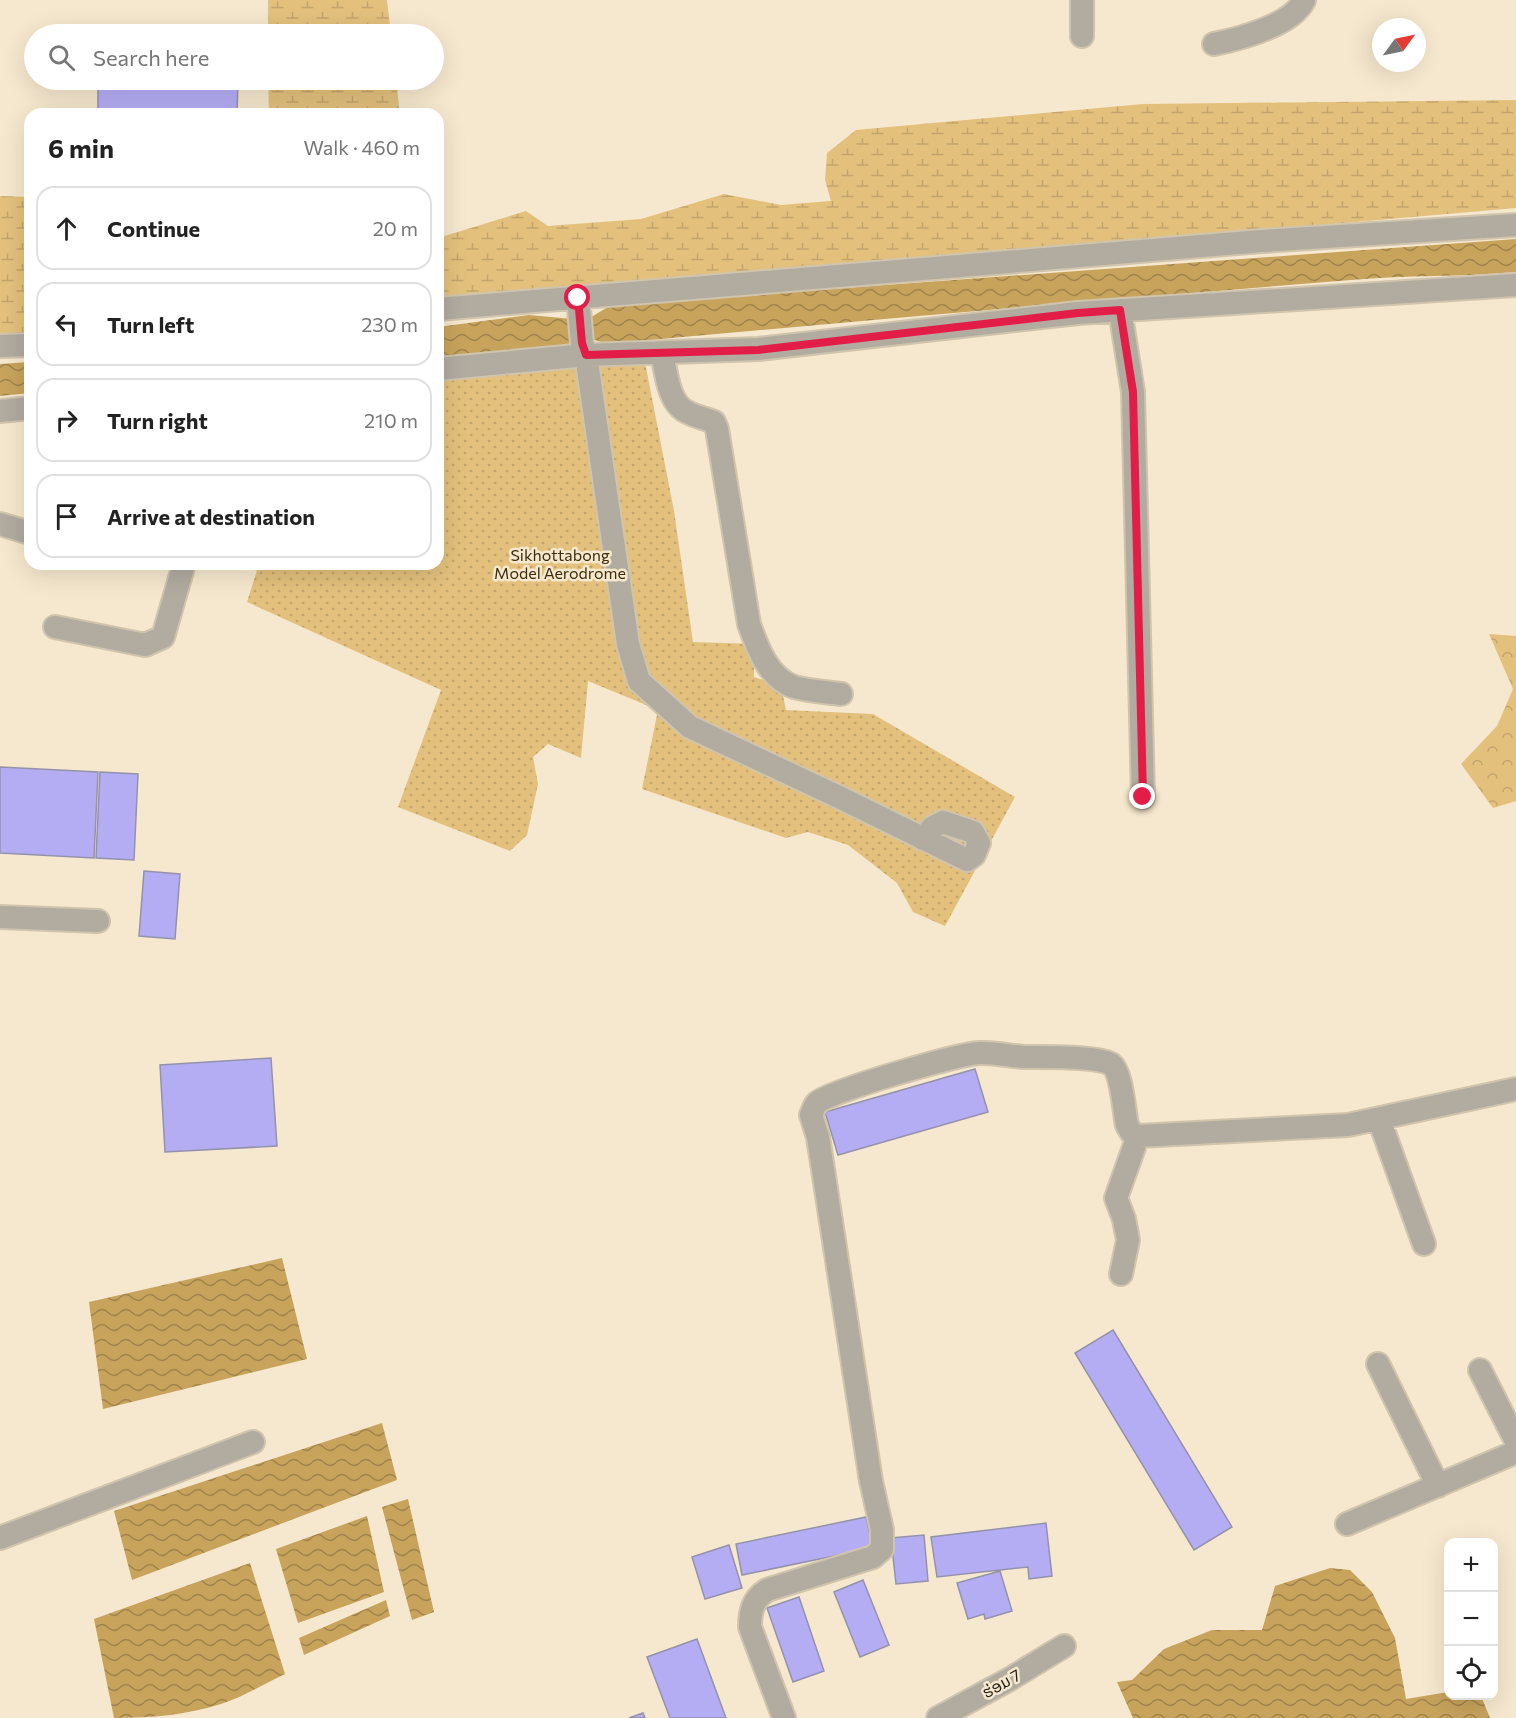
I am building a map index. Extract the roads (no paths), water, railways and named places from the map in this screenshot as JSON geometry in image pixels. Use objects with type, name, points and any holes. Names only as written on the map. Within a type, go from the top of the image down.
[{"type":"street","points":[[1082,0],[1082,36]]},
{"type":"street","points":[[1214,44],[1242,38],[1274,24],[1291,15],[1304,0]]},
{"type":"street","points":[[444,309],[579,305],[1250,242],[1516,225]]},
{"type":"street","points":[[444,368],[584,349],[662,353],[758,350],[1078,313],[1516,285]]},
{"type":"street","points":[[579,305],[627,644],[639,681],[690,727],[923,838]]},
{"type":"street","points":[[1120,310],[1133,392],[1143,797]]},
{"type":"street","points":[[0,346],[24,345]]},
{"type":"street","points":[[662,353],[676,403],[683,411],[714,422],[717,429],[750,624],[758,648],[767,665],[783,681],[793,687],[840,694]]},
{"type":"street","points":[[0,411],[24,409]]},
{"type":"street","points":[[0,524],[24,531]]},
{"type":"street","points":[[55,627],[145,645],[163,636],[182,570]]},
{"type":"street","points":[[0,917],[98,921]]},
{"type":"street","points":[[784,1718],[750,1627],[750,1614],[755,1602],[767,1590],[873,1557],[882,1549],[883,1539],[869,1469],[818,1137],[811,1115],[817,1103],[853,1088],[951,1057],[980,1052],[1024,1057],[1056,1056],[1108,1063],[1113,1066],[1118,1077],[1127,1125],[1131,1132],[1138,1136],[1348,1125],[1516,1089]]},
{"type":"street","points":[[1379,1119],[1424,1244]]},
{"type":"street","points":[[1121,1275],[1128,1240],[1124,1219],[1116,1198],[1138,1136]]},
{"type":"street","points":[[1378,1364],[1438,1486]]},
{"type":"street","points":[[1480,1370],[1516,1441]]},
{"type":"street","points":[[0,1538],[253,1442]]},
{"type":"street","points":[[1347,1524],[1516,1452]]},
{"type":"street","name":"ຮ່ອມ 7","points":[[938,1718],[1010,1679],[1064,1646]]},
{"type":"water","points":[[1516,239],[1516,272],[1351,280],[607,344],[592,339],[547,349],[444,357],[444,326],[529,315],[573,319],[593,316],[611,305]]},
{"type":"water","points":[[24,362],[24,394],[0,396],[0,364]]},
{"type":"water","points":[[282,1258],[307,1359],[103,1409],[89,1302]]},
{"type":"water","points":[[382,1423],[397,1480],[132,1580],[114,1511]]},
{"type":"water","points":[[408,1499],[434,1612],[412,1620],[382,1507]]},
{"type":"water","points":[[367,1516],[384,1592],[298,1623],[276,1549]]},
{"type":"water","points":[[250,1563],[285,1674],[237,1698],[208,1708],[168,1715],[114,1718],[94,1619]]},
{"type":"water","points":[[1330,1568],[1350,1570],[1372,1592],[1395,1638],[1406,1699],[1444,1693],[1444,1700],[1483,1700],[1490,1718],[1133,1718],[1117,1682],[1132,1680],[1164,1649],[1212,1630],[1262,1630],[1275,1586]]},
{"type":"water","points":[[386,1600],[390,1616],[304,1655],[299,1638]]},
{"type":"park label","name":"Sikhottabong Model Aerodrome","points":[[560,563]]}]
